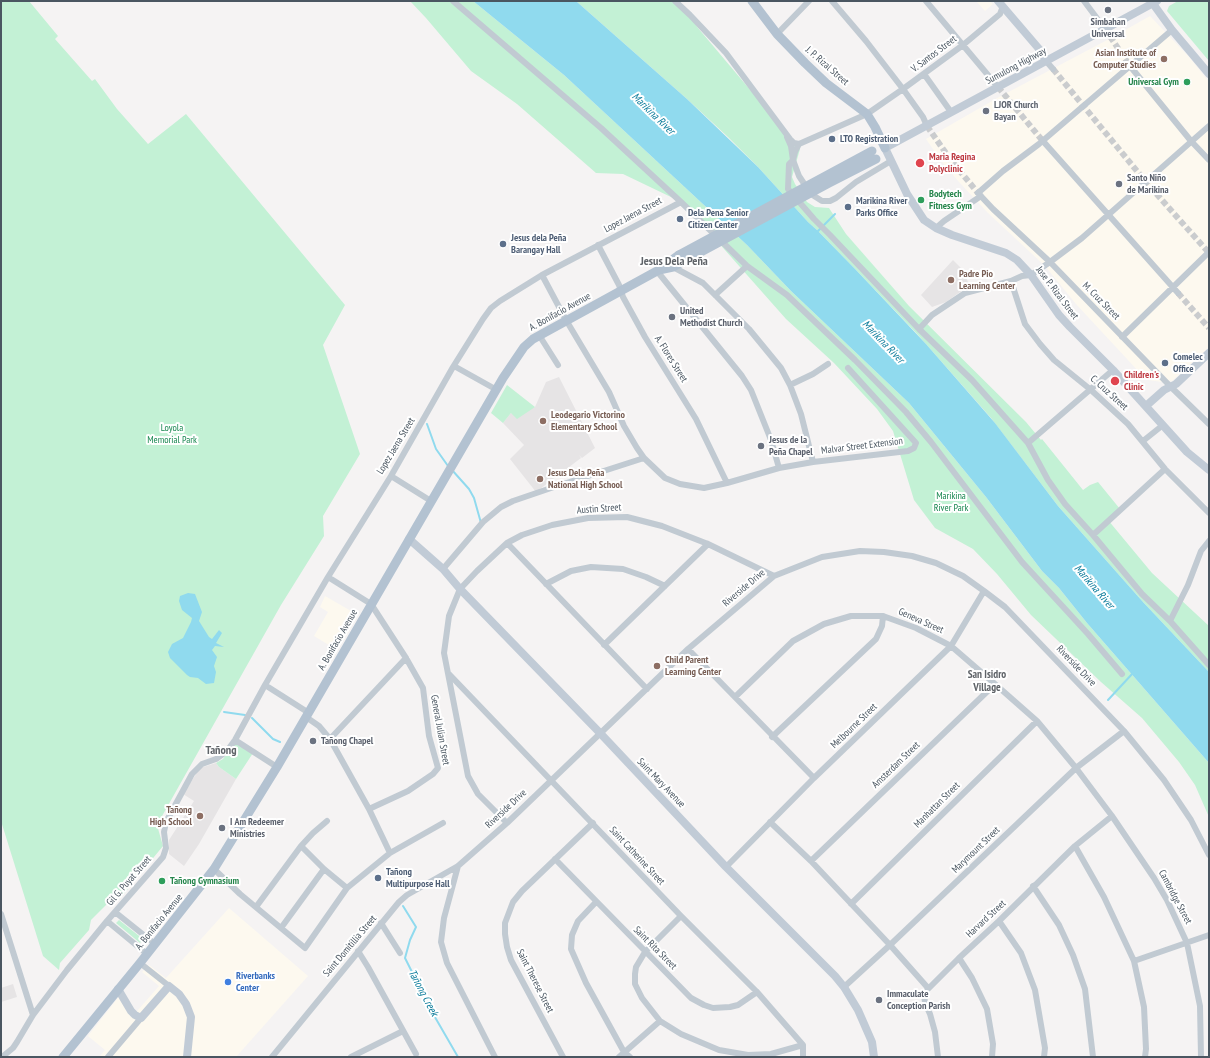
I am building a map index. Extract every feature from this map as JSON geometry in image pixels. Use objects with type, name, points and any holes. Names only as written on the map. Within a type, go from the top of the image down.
[{"type":"main road","name":"J. P. Rizal Street","points":[[752,1],[777,34],[805,63],[826,83],[866,114],[875,127],[885,148]]},
{"type":"main road","name":"A. Bonifacio Avenue","points":[[63,1057],[214,870],[277,767],[497,390],[530,340],[885,148]]},
{"type":"main road","name":"A. Bonifacio Avenue","points":[[657,270],[673,267],[682,258]]},
{"type":"street","points":[[453,1],[601,128],[747,266],[787,295],[855,360],[906,412],[931,442],[1022,562],[1088,634],[1122,674]]},
{"type":"street","points":[[675,1],[726,53],[794,143],[799,144],[789,164],[788,190],[919,329],[972,380],[1028,443],[1048,480],[1062,500],[1142,594],[1170,621],[1209,665]]},
{"type":"street","points":[[777,34],[809,1]]},
{"type":"street","points":[[832,1],[866,41],[903,89],[923,117],[927,126]]},
{"type":"street","points":[[926,1],[998,87]]},
{"type":"street","points":[[1084,1],[1105,29]]},
{"type":"street","points":[[1153,2],[1172,30],[1209,74]]},
{"type":"street","name":"Sumulong Highway","points":[[885,148],[1153,2]]},
{"type":"street","points":[[1002,3],[1040,50],[1046,61],[1053,69]]},
{"type":"street","name":"V. Santos Street","points":[[799,144],[866,114],[903,89],[963,45],[1000,14],[1002,3]]},
{"type":"street","points":[[936,228],[979,194],[1172,30]]},
{"type":"street","points":[[1130,66],[1191,141],[1209,160]]},
{"type":"street","points":[[924,74],[951,112]]},
{"type":"street","points":[[919,329],[932,315],[965,294],[1011,281],[1022,276],[1031,275],[1050,262],[1109,216],[1209,126]]},
{"type":"street","points":[[787,133],[792,160],[811,194],[817,199],[826,201],[836,198],[856,182],[891,161]]},
{"type":"street","points":[[1042,140],[1178,293]]},
{"type":"street","name":"Jose P. Rizal Street","points":[[885,148],[914,205],[924,220],[936,228],[952,235],[1006,253],[1017,260],[1031,275],[1059,315],[1113,370],[1190,454],[1209,470]]},
{"type":"street","name":"M. Cruz Street","points":[[979,194],[1050,262],[1171,387],[1209,424]]},
{"type":"street","name":"Lopez Jaena Street","points":[[235,740],[328,577],[391,476],[483,318],[491,308],[542,275],[681,202]]},
{"type":"street","name":"A. Flores Street","points":[[598,245],[623,297],[645,337],[696,419],[727,484]]},
{"type":"street","points":[[1122,336],[1208,252]]},
{"type":"street","points":[[715,295],[747,266]]},
{"type":"street","points":[[673,267],[703,283],[748,329],[781,368],[790,385],[801,414],[813,462]]},
{"type":"street","points":[[657,270],[742,376],[751,390],[771,440],[779,468]]},
{"type":"street","name":"Malvar Street Extension","points":[[542,275],[566,320],[609,392],[628,435],[644,458],[665,478],[680,484],[704,488],[727,484],[779,468],[813,462],[908,451],[916,445],[916,443],[848,368]]},
{"type":"street","name":"C. Cruz Street","points":[[1011,281],[1025,324],[1054,360],[1091,390],[1128,424],[1165,469],[1209,513]]},
{"type":"street","points":[[539,335],[558,365]]},
{"type":"street","points":[[1146,406],[1164,390],[1176,384],[1209,353]]},
{"type":"street","points":[[790,385],[813,374],[828,364]]},
{"type":"street","points":[[454,366],[497,390]]},
{"type":"street","points":[[1028,443],[1113,370]]},
{"type":"street","points":[[1143,441],[1163,424]]},
{"type":"street","points":[[443,569],[483,522],[501,507],[513,500],[644,458]]},
{"type":"street","points":[[1092,535],[1165,469]]},
{"type":"street","points":[[391,476],[431,501]]},
{"type":"street","name":"Austin Street","points":[[460,589],[507,543],[522,535],[552,525],[588,518],[627,517],[662,526],[708,544],[774,576]]},
{"type":"street","name":"Saint Mary Avenue","points":[[409,539],[443,569],[460,589],[600,733],[726,867],[844,987],[864,1021],[872,1042],[874,1057]]},
{"type":"street","points":[[1170,621],[1188,585],[1201,551],[1209,541]]},
{"type":"street","points":[[507,543],[604,646],[647,689]]},
{"type":"street","points":[[604,646],[708,544]]},
{"type":"street","name":"Riverside Drive","points":[[458,866],[507,823],[688,649],[774,576],[822,557],[860,551],[884,552],[912,556],[936,563],[963,576],[1005,607],[1124,731],[1164,780],[1188,814],[1209,855]]},
{"type":"street","points":[[546,584],[571,571],[591,567],[623,569],[646,577],[665,586]]},
{"type":"street","points":[[328,577],[371,604]]},
{"type":"street","points":[[460,589],[449,616],[444,653],[468,776],[478,794],[507,823]]},
{"type":"street","name":"Melbourne Street","points":[[726,867],[814,778],[951,646],[984,591]]},
{"type":"street","name":"General Julian Street","points":[[369,810],[408,791],[433,774],[438,768],[429,736],[423,688],[406,658],[371,604]]},
{"type":"street","name":"Geneva Street","points":[[735,697],[793,641],[824,624],[851,616],[883,616],[916,628],[951,646],[1037,721],[1076,768]]},
{"type":"street","points":[[772,737],[876,639],[880,633],[883,616]]},
{"type":"street","points":[[688,649],[772,737],[814,778]]},
{"type":"street","points":[[330,740],[406,658]]},
{"type":"street","name":"Saint Catherine Street","points":[[448,673],[681,916],[757,992],[803,1045]]},
{"type":"street","name":"Amsterdam Street","points":[[811,861],[996,684]]},
{"type":"street","points":[[265,685],[307,715],[319,726],[330,740],[369,810],[390,853]]},
{"type":"street","name":"Manhattan Street","points":[[851,904],[1037,721]]},
{"type":"street","name":"Marymount Street","points":[[844,987],[1076,768],[1124,731]]},
{"type":"street","points":[[235,740],[277,767]]},
{"type":"street","name":"Gil G. Puyat Street","points":[[2,1057],[13,1048],[33,1015],[67,970],[107,921],[163,857],[166,848],[164,832],[166,822],[195,770],[202,764],[221,756],[227,751],[235,740]]},
{"type":"street","name":"Cambridge Street","points":[[1076,768],[1112,816],[1154,878],[1167,900],[1187,943],[1200,1006],[1202,1057]]},
{"type":"street","name":"Harvard Street","points":[[928,988],[1075,846],[1112,816]]},
{"type":"street","points":[[256,907],[302,846],[313,833],[327,821]]},
{"type":"street","points":[[770,822],[811,861],[928,988],[924,993],[924,998],[935,1032],[938,1057]]},
{"type":"street","points":[[214,870],[240,894],[305,948],[346,888],[390,853],[443,823]]},
{"type":"street","name":"Saint Therese Street","points":[[563,1057],[512,960],[507,947],[505,923],[513,902],[593,823]]},
{"type":"street","points":[[302,846],[324,869],[346,888]]},
{"type":"street","points":[[1075,846],[1104,897],[1134,961],[1144,1007],[1145,1057]]},
{"type":"street","name":"Saint Rita Street","points":[[555,859],[691,998],[713,1008],[730,1007],[738,1005],[757,992]]},
{"type":"street","points":[[458,866],[444,918],[441,942],[448,963],[495,1057]]},
{"type":"street","name":"Saint Domitillia Street","points":[[272,1057],[399,902],[407,895],[458,866]]},
{"type":"street","points":[[281,928],[324,869]]},
{"type":"street","points":[[1033,886],[1059,925],[1076,962],[1085,989],[1093,1057]]},
{"type":"street","points":[[596,902],[578,921],[572,935],[572,949],[586,983],[624,1052],[630,1057]]},
{"type":"street","points":[[115,912],[155,944]]},
{"type":"street","points":[[1,914],[33,1015]]},
{"type":"street","points":[[681,916],[645,952],[636,967],[634,974],[635,984],[642,998],[660,1021],[681,1034],[719,1050],[748,1055],[771,1054],[803,1045],[804,1057]]},
{"type":"street","points":[[107,921],[147,954]]},
{"type":"street","points":[[999,921],[1021,953],[1035,990],[1045,1048],[1044,1057]]},
{"type":"street","points":[[382,923],[400,953]]},
{"type":"street","points":[[1134,961],[1209,935]]},
{"type":"street","points":[[358,951],[416,1054]]},
{"type":"street","points":[[959,958],[972,978],[986,1009],[993,1044],[992,1057]]},
{"type":"street","points":[[140,963],[178,994],[189,1009],[191,1017],[187,1057]]},
{"type":"street","points":[[108,1057],[169,986]]},
{"type":"street","points":[[118,990],[131,1011],[141,1018]]},
{"type":"street","points":[[619,1057],[660,1021]]},
{"type":"street","points":[[351,1057],[403,1032]]},
{"type":"shaded area","points":[[976,1],[990,1],[993,4],[985,11]]},
{"type":"shaded area","points":[[1150,16],[1189,57],[1209,82],[1209,347],[1172,381],[1165,380],[1162,382],[1148,380],[1140,373],[1076,304],[1045,266],[988,213],[959,182],[942,162],[926,139],[999,97]]},
{"type":"shaded area","name":"Padre Pio Learning Center","points":[[953,260],[964,271],[970,288],[963,290],[946,302],[932,307],[921,295]]},
{"type":"shaded area","name":"Leodegario Victorino Elementary School","points":[[559,377],[595,448],[582,458],[579,455],[581,458],[536,492],[510,459],[524,445],[503,423],[511,413],[535,407],[546,382]]},
{"type":"shaded area","points":[[325,596],[358,615],[337,650],[314,636],[328,612],[320,607]]},
{"type":"shaded area","name":"Tañong High School","points":[[216,763],[219,767],[236,779],[199,844],[184,866],[169,854],[169,840],[194,801],[183,794],[200,768]]},
{"type":"shaded area","name":"Riverbanks Center","points":[[229,908],[308,976],[236,1057],[99,1057],[105,1050],[88,1036],[121,994],[131,1018],[159,986],[142,972],[149,965],[166,978]]},
{"type":"shaded area","points":[[13,984],[17,997],[1,1002],[1,988]]},
{"type":"green space","name":"Loyola Memorial Park","points":[[1,1],[29,1],[58,36],[55,39],[92,81],[95,79],[117,109],[148,144],[186,114],[345,305],[323,345],[360,454],[323,516],[324,536],[281,605],[157,825],[163,846],[122,896],[116,900],[111,900],[91,920],[89,930],[60,963],[59,970],[43,956],[1,821]]},
{"type":"green space","name":"Marikina River Park","points":[[410,1],[473,1],[564,75],[747,245],[791,291],[909,403],[986,497],[1042,571],[1059,588],[1087,623],[1209,763],[1209,817],[1195,785],[1179,762],[1142,718],[1101,682],[1031,615],[997,574],[973,549],[935,528],[914,500],[893,431],[877,409],[834,363],[786,319],[709,232],[673,198],[623,174],[596,173],[517,104],[471,71]]},
{"type":"green space","points":[[576,1],[679,1],[698,28],[800,149],[792,177],[807,202],[815,207],[829,208],[846,234],[909,306],[1026,422],[1041,440],[1042,439],[1083,490],[1098,482],[1120,509],[1108,520],[1152,573],[1209,626],[1209,672],[1143,602],[1058,506],[991,418],[918,335],[728,137]]},
{"type":"green space","points":[[1178,1],[1209,1],[1209,61],[1167,11],[1169,6]]},
{"type":"green space","points":[[507,385],[535,407],[517,419],[511,413],[503,423],[491,413]]},
{"type":"green space","points":[[236,742],[253,753],[236,779],[219,767],[216,763],[223,759]]},
{"type":"green space","points":[[119,920],[143,939],[140,943],[116,923]]},
{"type":"water","name":"Marikina River","points":[[473,1],[576,1],[687,99],[758,167],[808,222],[926,344],[995,423],[1058,506],[1143,602],[1209,672],[1209,763],[1087,623],[1059,588],[1042,571],[986,497],[909,403],[791,291],[747,245],[564,75]]},
{"type":"water","points":[[188,593],[195,594],[202,612],[199,621],[209,637],[212,639],[219,630],[222,633],[216,643],[224,647],[215,646],[212,650],[217,657],[214,666],[216,672],[214,683],[206,684],[198,678],[187,675],[170,658],[168,652],[172,644],[183,638],[191,622],[192,618],[182,610],[179,601],[180,596]]},
{"type":"waterway","points":[[817,232],[835,214]]},
{"type":"waterway","points":[[427,424],[436,449],[448,466]]},
{"type":"waterway","points":[[452,470],[469,489],[474,498],[481,523]]},
{"type":"waterway","points":[[1108,700],[1133,673]]},
{"type":"waterway","name":"Tañong Creek","points":[[224,712],[245,715]]},
{"type":"waterway","name":"Tañong Creek","points":[[252,718],[273,739],[280,742]]},
{"type":"waterway","name":"Tañong Creek","points":[[403,906],[416,927],[410,940],[405,958],[432,1012],[458,1057]]},
{"type":"tunnel","points":[[1105,29],[1130,66]]},
{"type":"tunnel","points":[[1053,69],[1146,182],[1209,253]]},
{"type":"tunnel","points":[[998,87],[1042,140]]},
{"type":"tunnel","points":[[927,126],[950,159],[978,193]]},
{"type":"tunnel","points":[[1178,293],[1209,328]]},
{"type":"place","name":"Simbahan Universal","points":[[1108,10]]},
{"type":"place","name":"Asian Institute of Computer Studies","points":[[1164,59]]},
{"type":"place","name":"Universal Gym","points":[[1187,82]]},
{"type":"place","name":"LJOR Church Bayan","points":[[986,111]]},
{"type":"place","name":"LTO Registration","points":[[832,139]]},
{"type":"place","name":"Maria Regina Polyclinic","points":[[920,163]]},
{"type":"place","name":"Santo Niño de Marikina","points":[[1119,184]]},
{"type":"place","name":"Bodytech Fitness Gym","points":[[921,200]]},
{"type":"place","name":"Marikina River Parks Office","points":[[848,207]]},
{"type":"place","name":"Dela Pena Senior Citizen Center","points":[[680,219]]},
{"type":"place","name":"Jesus dela Peña Barangay Hall","points":[[503,244]]},
{"type":"place","name":"Padre Pio Learning Center","points":[[951,280]]},
{"type":"place","name":"United Methodist Church","points":[[672,317]]},
{"type":"place","name":"Comelec Office","points":[[1165,363]]},
{"type":"place","name":"Children's Clinic","points":[[1115,381]]},
{"type":"place","name":"Leodegario Victorino Elementary School","points":[[543,421]]},
{"type":"place","name":"Jesus de la Peña Chapel","points":[[761,446]]},
{"type":"place","name":"Jesus Dela Peña National High School","points":[[540,479]]},
{"type":"place","name":"Child Parent Learning Center","points":[[657,666]]},
{"type":"place","name":"Tañong Chapel","points":[[313,741]]},
{"type":"place","name":"Tañong High School","points":[[200,816]]},
{"type":"place","name":"I Am Redeemer Ministries","points":[[222,828]]},
{"type":"place","name":"Tañong Multipurpose Hall","points":[[378,878]]},
{"type":"place","name":"Tañong Gymnasium","points":[[162,881]]},
{"type":"place","name":"Riverbanks Center","points":[[228,982]]},
{"type":"place","name":"Immaculate Conception Parish","points":[[879,1000]]},
{"type":"district","name":"Jesus Dela Peña","points":[[674,262]]},
{"type":"district","name":"San Isidro Village","points":[[987,681]]},
{"type":"district","name":"Tañong","points":[[221,751]]}]
